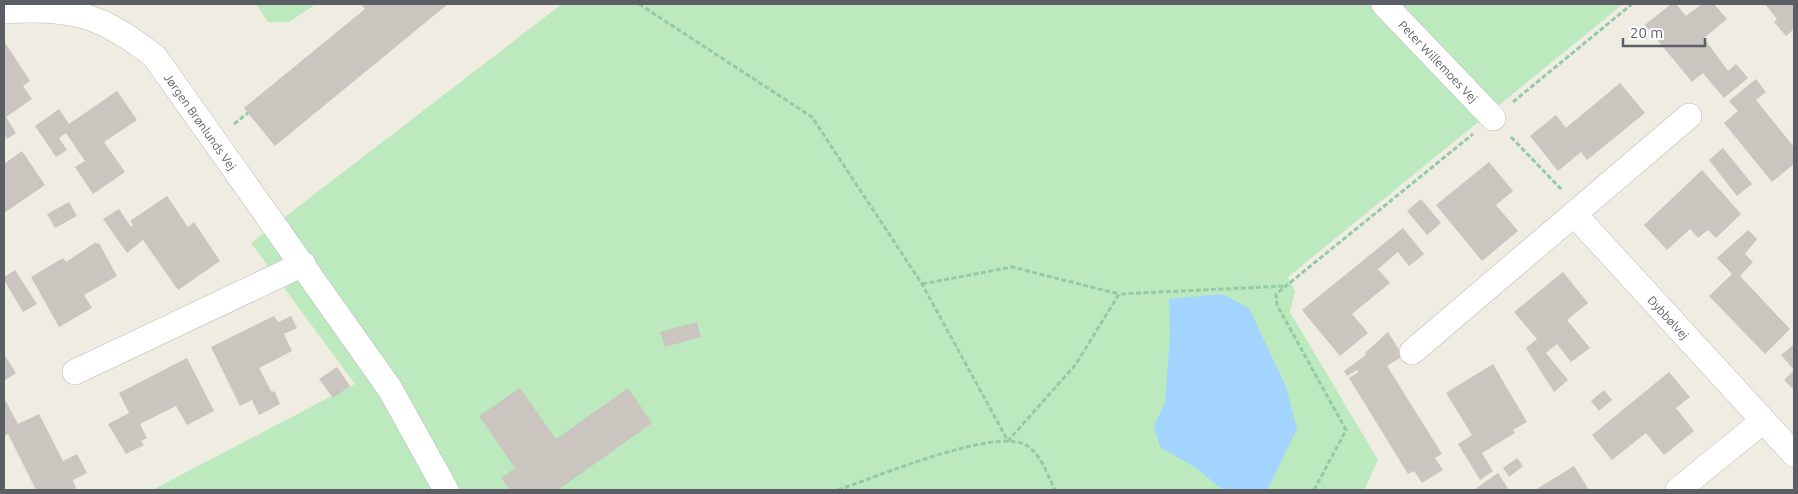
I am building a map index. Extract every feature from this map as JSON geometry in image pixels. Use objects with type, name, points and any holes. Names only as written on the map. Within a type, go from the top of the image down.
[{"type":"street","name":"Peter Willemoes Vej","points":[[1384,4],[1493,118]]},
{"type":"street","name":"Jørgen Brønlunds Vej","points":[[4,11],[73,7],[105,22],[130,37],[155,57],[390,389],[446,490]]},
{"type":"street","points":[[1412,352],[1689,116]]},
{"type":"street","name":"Dybbølvej","points":[[1574,214],[1794,454]]},
{"type":"street","points":[[75,372],[303,264]]},
{"type":"street","points":[[1678,490],[1763,421]]},
{"type":"path","points":[[639,4],[812,118],[922,284],[1008,441]]},
{"type":"path","points":[[1314,490],[1346,430],[1277,305],[1276,294],[1632,4]]},
{"type":"path","points":[[1493,118],[1569,197],[1574,214]]},
{"type":"path","points":[[922,284],[1012,267],[1118,294],[1286,286]]},
{"type":"path","points":[[1008,441],[1076,364],[1118,294]]},
{"type":"path","points":[[838,490],[936,456],[1008,441],[1026,446],[1041,462],[1055,490]]},
{"type":"green space","points":[[256,4],[316,4],[289,22],[268,22]]},
{"type":"green space","points":[[562,4],[1623,4],[1288,277],[1295,291],[1290,312],[1378,460],[1364,490],[152,490],[355,384],[251,243]]},
{"type":"water","points":[[1222,294],[1249,308],[1286,387],[1297,429],[1267,490],[1223,490],[1196,468],[1160,447],[1154,426],[1165,403],[1170,335],[1169,299]]},
{"type":"building","points":[[361,4],[448,4],[275,146],[244,108],[365,9]]},
{"type":"building","points":[[1671,4],[1676,4],[1686,16],[1702,4],[1714,4],[1727,19],[1704,38],[1728,71],[1736,64],[1748,78],[1724,98],[1703,73],[1692,82],[1645,25]]},
{"type":"building","points":[[1765,4],[1794,4],[1794,29],[1786,36],[1774,22],[1777,19]]},
{"type":"building","points":[[4,41],[30,81],[23,86],[32,99],[6,117],[16,133],[7,139],[4,134]]},
{"type":"building","points":[[1756,79],[1766,92],[1756,100],[1794,147],[1794,164],[1772,182],[1724,123],[1738,111],[1729,101]]},
{"type":"building","points":[[1620,83],[1645,113],[1587,160],[1581,152],[1558,171],[1530,136],[1556,115],[1566,128]]},
{"type":"building","points":[[117,91],[137,120],[104,142],[125,172],[93,194],[75,167],[85,161],[66,133],[59,138],[67,150],[56,157],[35,126],[59,109],[69,124]]},
{"type":"building","points":[[1723,148],[1752,184],[1737,196],[1709,160]]},
{"type":"building","points":[[22,151],[45,185],[4,213],[4,164]]},
{"type":"building","points":[[1489,162],[1513,191],[1496,205],[1518,231],[1482,261],[1436,205]]},
{"type":"building","points":[[1702,170],[1741,214],[1716,238],[1708,230],[1698,238],[1690,229],[1667,250],[1644,225]]},
{"type":"building","points":[[167,196],[188,227],[194,222],[220,261],[178,290],[143,240],[127,253],[103,219],[119,209],[131,227],[133,225],[130,221]]},
{"type":"building","points":[[1421,199],[1441,223],[1427,235],[1407,211]]},
{"type":"building","points":[[69,202],[77,216],[55,228],[47,214]]},
{"type":"building","points":[[1403,228],[1424,254],[1409,266],[1398,252],[1378,269],[1390,283],[1352,314],[1368,333],[1340,356],[1302,310]]},
{"type":"building","points":[[1748,230],[1757,239],[1745,254],[1753,262],[1740,276],[1790,329],[1765,354],[1709,296],[1732,274],[1717,258]]},
{"type":"building","points":[[96,242],[97,244],[99,243],[117,276],[84,295],[92,308],[59,327],[31,277],[63,258],[66,262]]},
{"type":"building","points":[[15,270],[37,304],[23,312],[4,280],[4,277]]},
{"type":"building","points":[[1563,272],[1588,303],[1567,320],[1590,348],[1571,362],[1557,344],[1546,353],[1568,380],[1554,392],[1526,348],[1537,339],[1514,312]]},
{"type":"building","points":[[274,316],[278,322],[291,316],[297,328],[284,334],[292,351],[259,368],[271,391],[275,392],[280,404],[259,415],[252,400],[240,406],[211,347]]},
{"type":"building","points":[[697,322],[701,337],[665,347],[660,332]]},
{"type":"building","points":[[1388,332],[1403,356],[1387,366],[1442,454],[1435,458],[1443,470],[1422,483],[1414,471],[1408,474],[1349,378],[1358,372],[1357,370],[1347,376],[1344,371],[1366,355],[1365,353]]},
{"type":"building","points":[[1794,344],[1794,370],[1781,355]]},
{"type":"building","points":[[4,354],[16,373],[4,381]]},
{"type":"building","points":[[187,358],[214,411],[187,425],[176,406],[140,424],[147,438],[141,441],[144,445],[126,454],[108,424],[129,413],[119,393]]},
{"type":"building","points":[[1493,364],[1527,422],[1513,430],[1515,433],[1482,453],[1493,471],[1480,480],[1458,444],[1472,435],[1446,393]]},
{"type":"building","points":[[337,367],[350,386],[333,398],[319,379]]},
{"type":"building","points":[[1794,370],[1794,390],[1784,380]]},
{"type":"building","points":[[1669,372],[1690,397],[1676,408],[1694,431],[1664,455],[1646,433],[1612,460],[1592,435]]},
{"type":"building","points":[[520,388],[556,439],[628,388],[652,423],[558,490],[510,490],[501,478],[515,468],[479,416]]},
{"type":"building","points":[[1604,390],[1612,400],[1599,411],[1591,401]]},
{"type":"building","points":[[4,398],[18,424],[39,414],[63,461],[77,454],[87,473],[73,480],[76,488],[72,490],[36,490],[8,434],[4,436]]},
{"type":"building","points":[[1517,458],[1523,466],[1509,477],[1503,468]]},
{"type":"building","points":[[1574,466],[1589,490],[1535,490]]},
{"type":"building","points":[[1498,473],[1509,490],[1474,490],[1482,484]]}]
